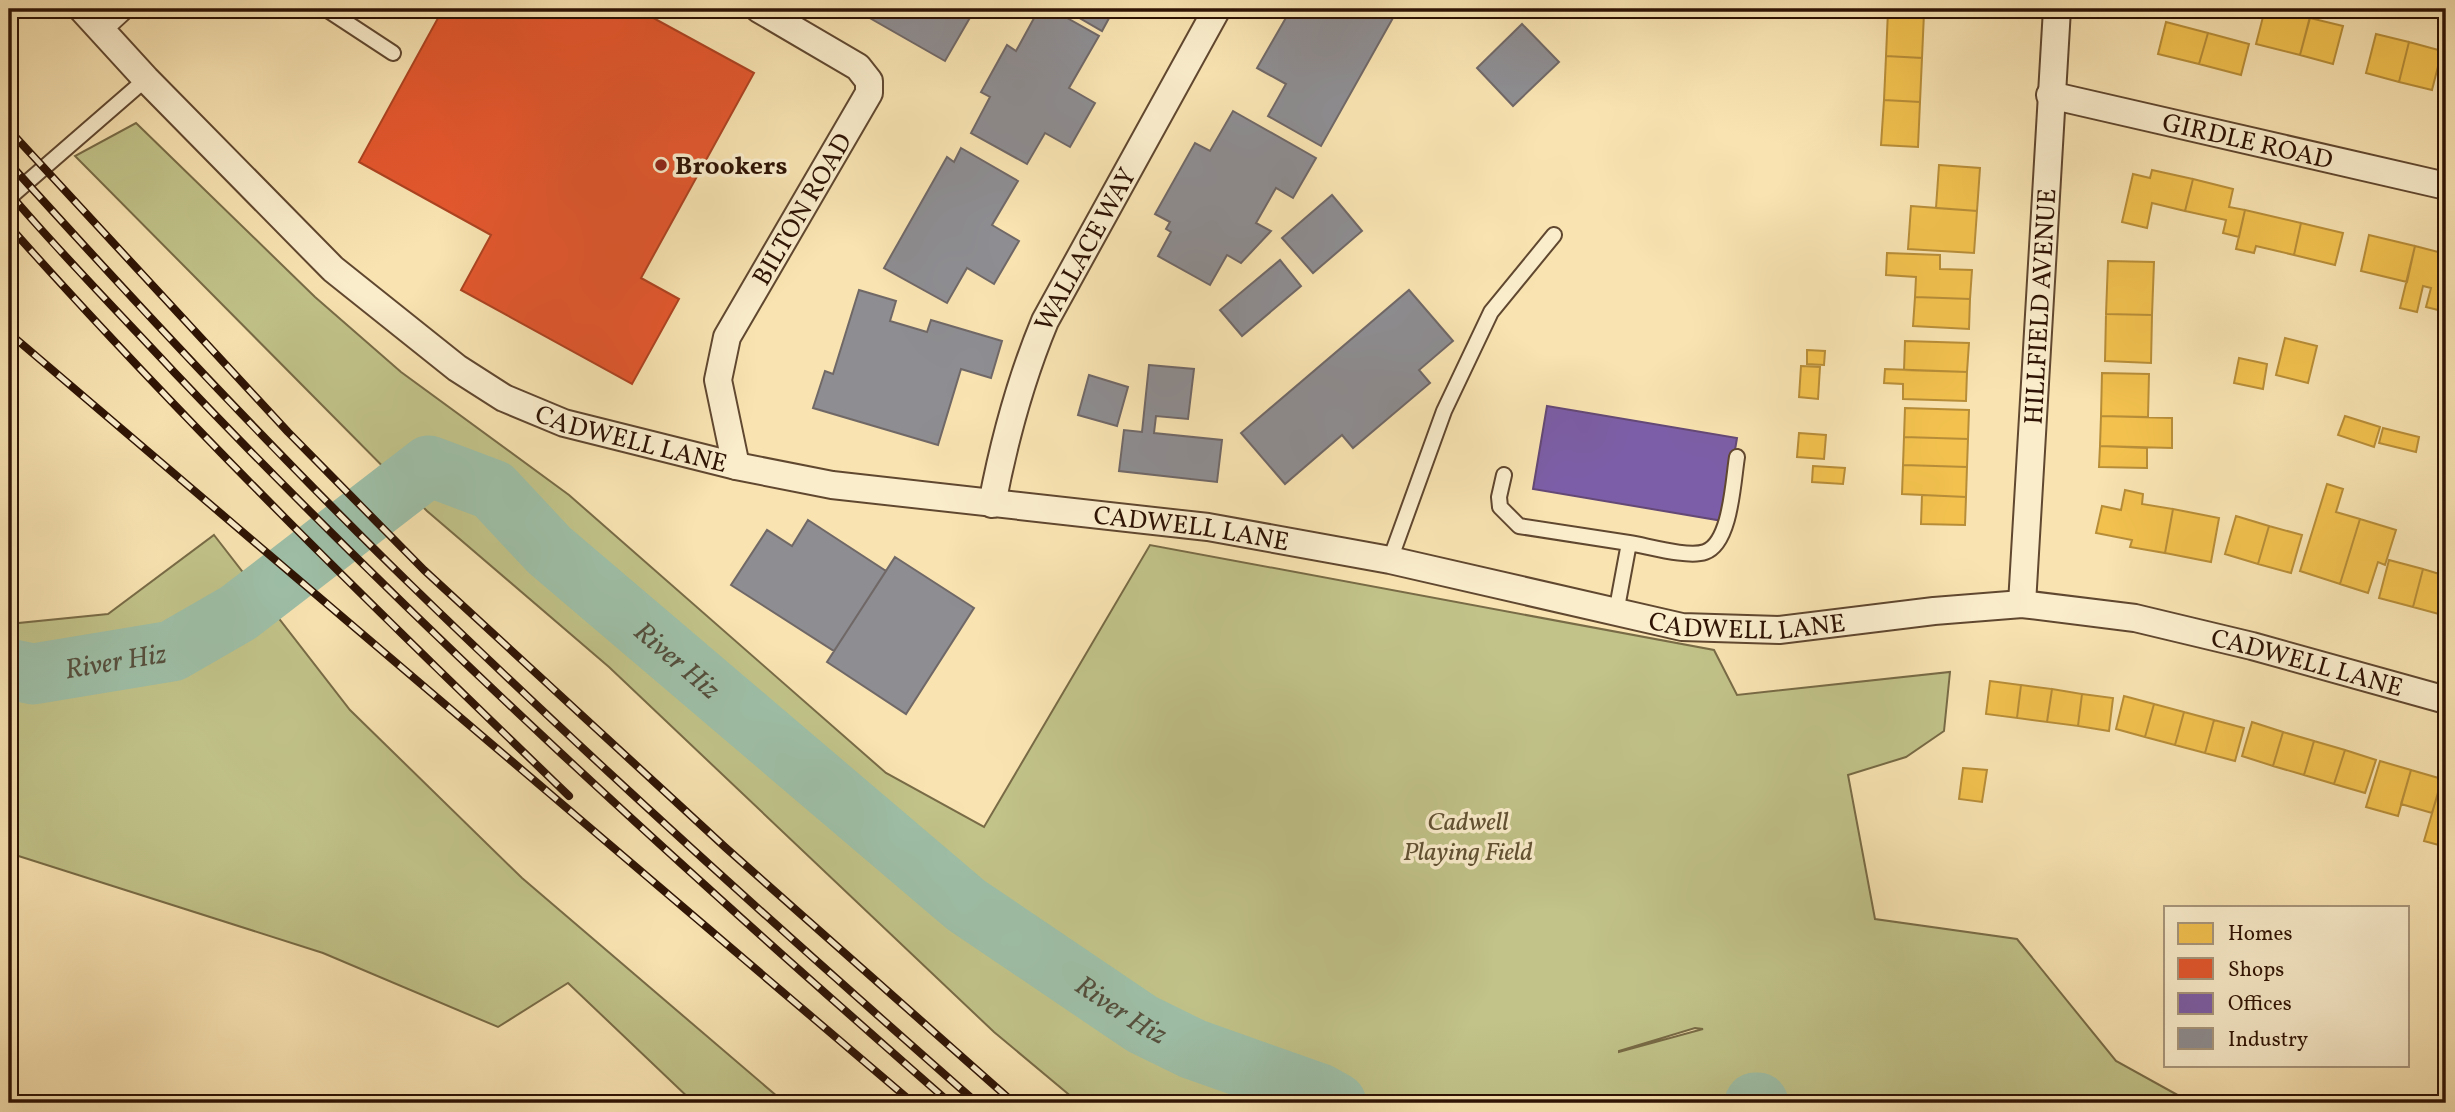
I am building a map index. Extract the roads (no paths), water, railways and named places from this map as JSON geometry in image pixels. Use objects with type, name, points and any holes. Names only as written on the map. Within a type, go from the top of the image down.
[{"type":"street","name":"CADWELL LANE","points":[[82,9],[146,79],[333,269],[457,368],[504,398],[551,418],[736,466],[832,485],[1208,527],[1390,560],[1682,627],[1779,630],[1934,611],[2022,604],[2135,618],[2265,649],[2446,700]]},
{"type":"street","name":"BILTON ROAD","points":[[736,466],[718,380],[727,337],[869,93],[869,81],[858,67],[759,9]]},
{"type":"street","name":"WALLACE WAY","points":[[992,504],[1004,440],[1029,360],[1045,321],[1217,9]]},
{"type":"street","name":"HILLFIELD AVENUE","points":[[2022,604],[2057,9]]},
{"type":"street","name":"GIRDLE ROAD","points":[[2050,95],[2446,186]]},
{"type":"lane","points":[[103,32],[128,9]]},
{"type":"lane","points":[[326,9],[393,53]]},
{"type":"lane","points":[[9,198],[146,79]]},
{"type":"lane","points":[[1390,560],[1444,411],[1490,312],[1555,235]]},
{"type":"lane","points":[[1504,475],[1499,497],[1500,507],[1519,526],[1692,554],[1706,552],[1717,545],[1724,533],[1737,457]]},
{"type":"lane","points":[[1616,613],[1629,543]]},
{"type":"waterway","name":"River Hiz","points":[[9,669],[33,674],[172,651],[238,613],[429,466],[493,490],[549,550],[966,905],[1142,1024],[1193,1049],[1320,1094],[1336,1103]]},
{"type":"railway","points":[[9,130],[288,432],[424,570],[726,848],[1014,1103]]},
{"type":"railway","points":[[9,163],[207,377],[411,585],[691,848],[977,1103]]},
{"type":"railway","points":[[9,193],[91,284],[267,468],[457,655],[652,837],[950,1103]]},
{"type":"railway","points":[[9,226],[213,445],[354,587],[569,796]]},
{"type":"railway","points":[[9,333],[913,1103]]},
{"type":"place","name":"Brookers","points":[[661,165]]},
{"type":"park label","name":"Cadwell Playing Field","points":[[1468,836]]}]
